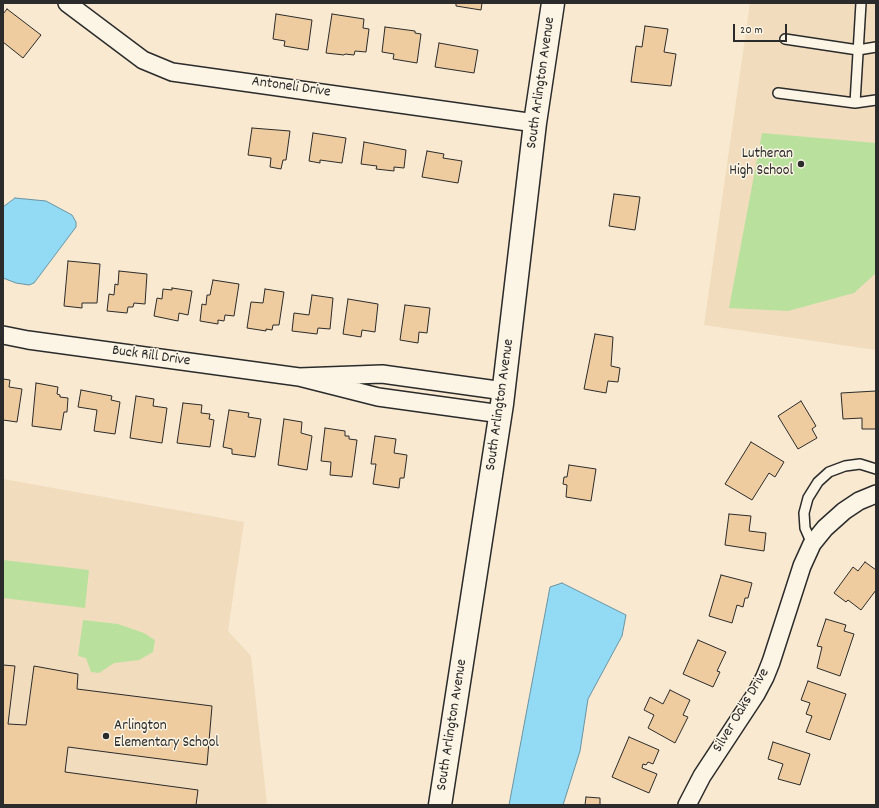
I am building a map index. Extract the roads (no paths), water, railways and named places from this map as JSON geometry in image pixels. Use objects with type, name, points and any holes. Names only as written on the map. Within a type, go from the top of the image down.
[{"type":"main road","name":"South Arlington Avenue","points":[[440,805],[504,391],[535,123],[553,3]]},
{"type":"street","name":"Antoneli Drive","points":[[67,3],[143,60],[154,66],[172,72],[535,123]]},
{"type":"street","name":"Buck Rill Drive","points":[[3,335],[28,340],[299,377],[378,397],[500,414]]},
{"type":"street","name":"Buck Rill Drive","points":[[299,377],[382,374],[504,391]]},
{"type":"street","name":"Silver Oaks Drive","points":[[687,805],[702,776],[756,694],[767,673],[802,566],[812,544],[825,528],[844,511],[859,501],[876,494]]},
{"type":"lane","points":[[855,103],[860,3]]},
{"type":"lane","points":[[785,39],[858,50],[876,47]]},
{"type":"lane","points":[[778,93],[855,103],[876,100]]},
{"type":"lane","points":[[812,544],[805,528],[804,513],[808,498],[818,482],[830,472],[845,466],[860,464],[876,469]]},
{"type":"water","points":[[15,198],[46,201],[72,215],[76,222],[76,227],[34,283],[29,285],[16,283],[3,278],[3,207]]},
{"type":"water","points":[[562,583],[626,615],[622,636],[588,699],[580,751],[563,805],[509,805],[550,587]]},
{"type":"place","name":"Lutheran High School","points":[[801,164]]},
{"type":"place","name":"Arlington Elementary School","points":[[106,736]]}]
